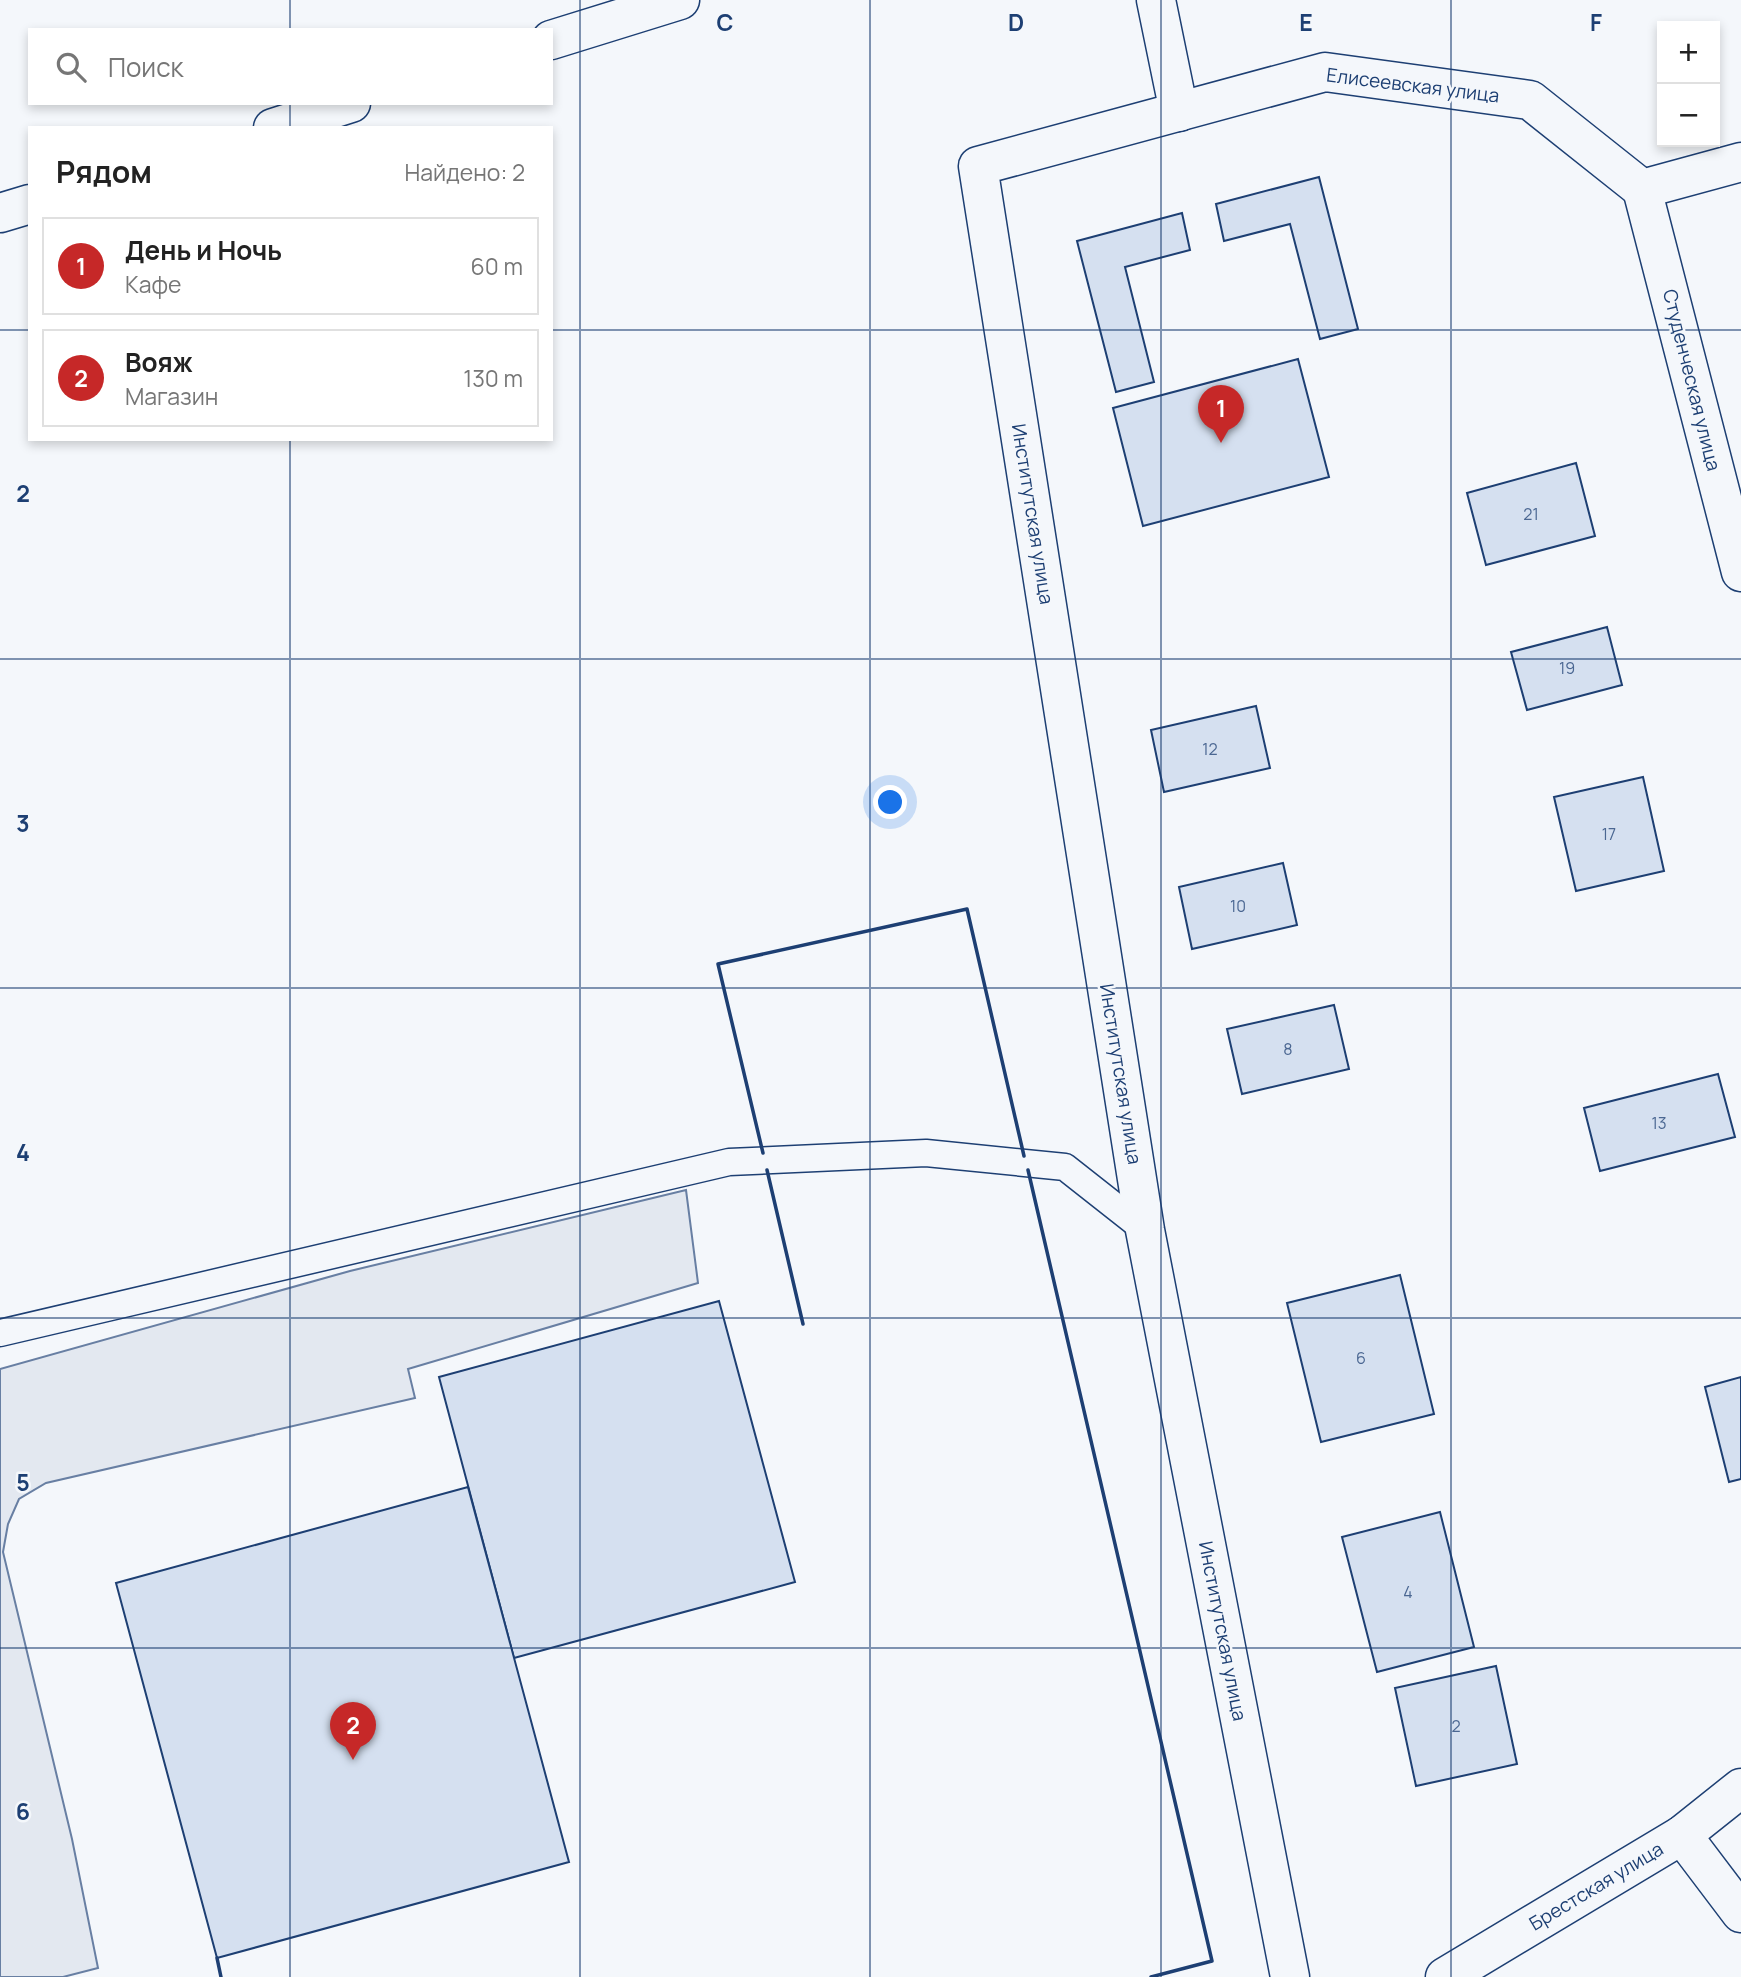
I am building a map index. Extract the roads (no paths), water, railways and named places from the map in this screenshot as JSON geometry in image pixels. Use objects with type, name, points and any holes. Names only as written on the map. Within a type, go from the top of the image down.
[{"type":"street","points":[[553,39],[680,0]]},
{"type":"street","points":[[1156,0],[1179,112]]},
{"type":"street","name":"Елисеевская улица","points":[[978,166],[1325,72],[1530,100],[1642,188]]},
{"type":"street","points":[[279,126],[345,105]]},
{"type":"street","points":[[1642,188],[1741,162]]},
{"type":"street","name":"Институтская улица","points":[[978,166],[1145,1230],[1290,1977]]},
{"type":"street","name":"Студенческая улица","points":[[1642,188],[1741,572]]},
{"type":"street","points":[[0,214],[28,205]]},
{"type":"street","name":"Брестская улица","points":[[1445,1977],[1682,1835],[1741,1788]]},
{"type":"street","points":[[1682,1835],[1741,1913]]},
{"type":"lane","points":[[0,1334],[729,1163],[926,1153],[1065,1167],[1145,1230]]},
{"type":"place","name":"День и Ночь","points":[[1221,443]]},
{"type":"place","name":"Вояж","points":[[353,1760]]}]
